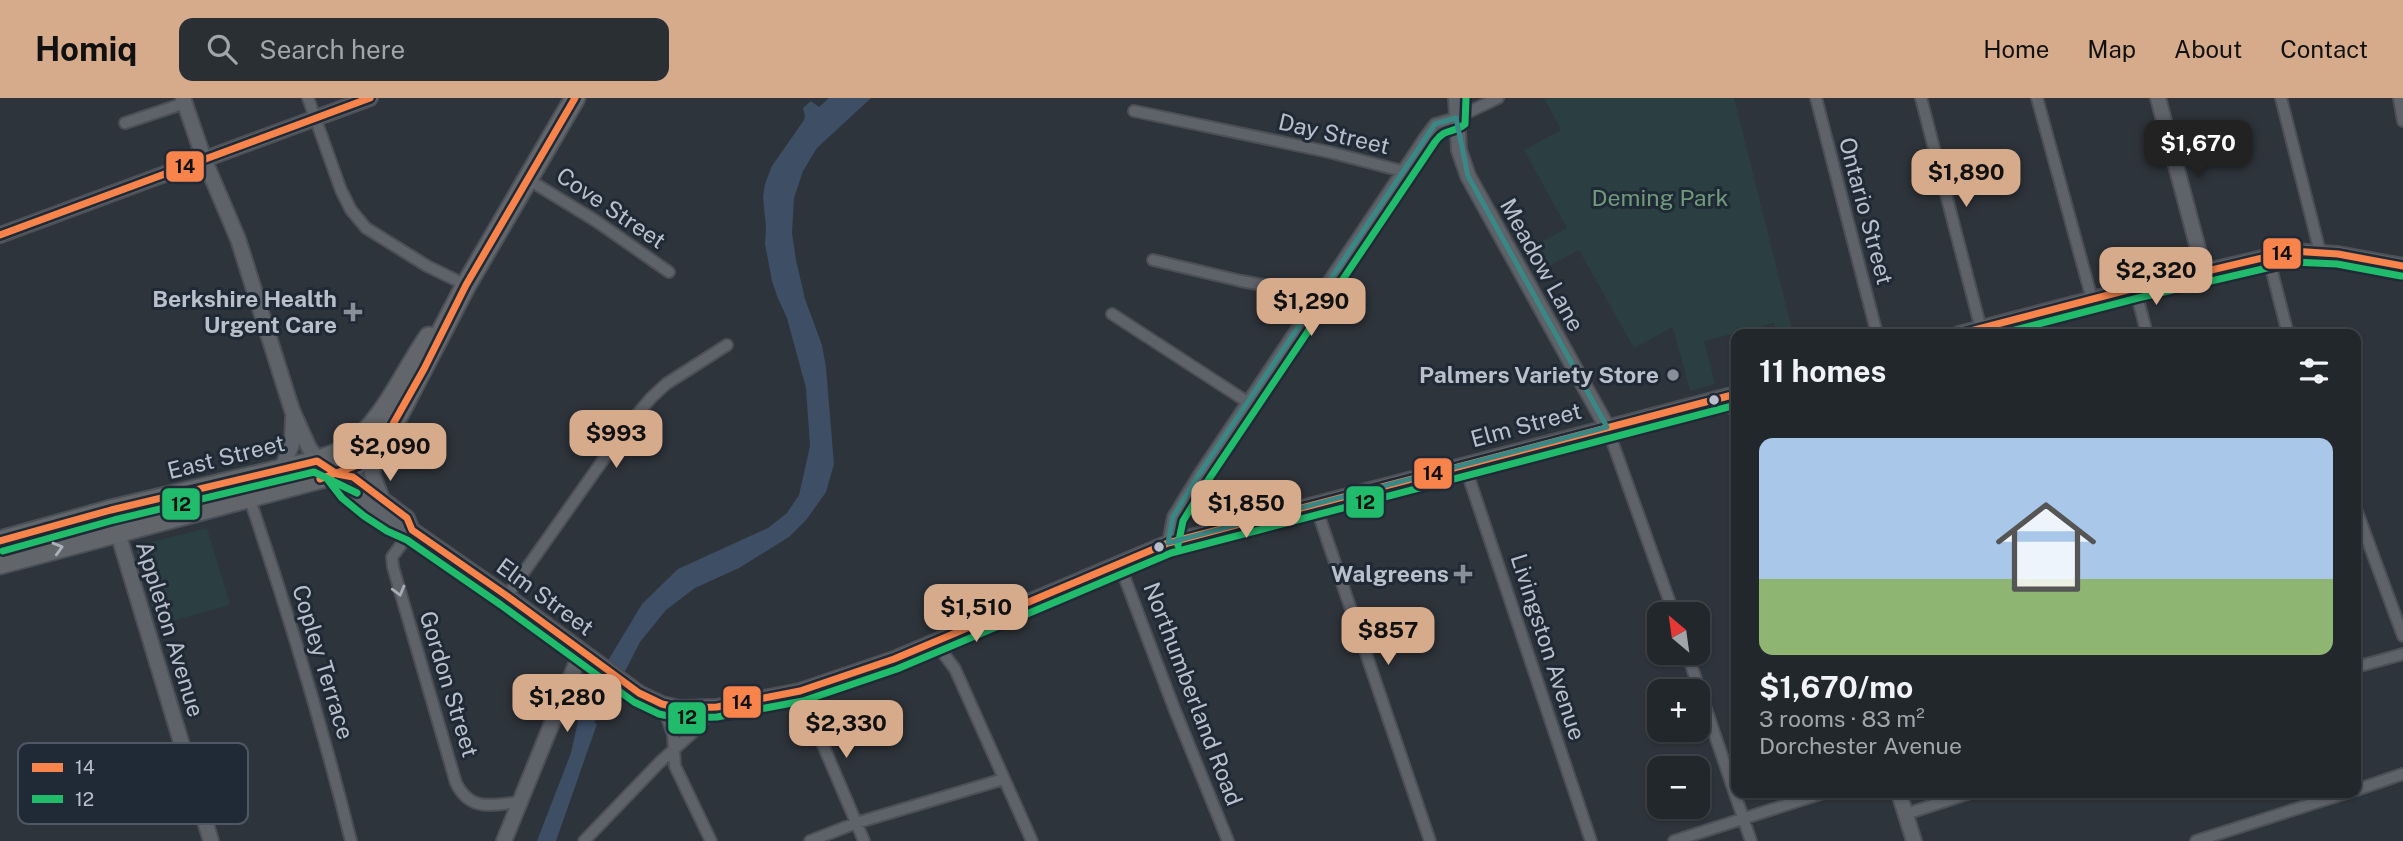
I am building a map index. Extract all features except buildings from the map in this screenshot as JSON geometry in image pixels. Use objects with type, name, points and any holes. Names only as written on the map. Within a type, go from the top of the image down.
[{"type":"highway","name":"East Street","points":[[0,564],[337,474],[364,461],[378,448],[424,369],[466,285],[575,98]]},
{"type":"highway","name":"East Street","points":[[0,541],[111,510],[317,461],[346,449],[372,424],[412,361],[466,285]]},
{"type":"street","points":[[308,98],[341,190],[351,210],[366,228],[418,261],[466,285]]},
{"type":"street","points":[[0,234],[370,98]]},
{"type":"street","name":"Meadow Lane","points":[[1455,98],[1459,150],[1468,176],[1607,426]]},
{"type":"street","points":[[1168,543],[1173,517],[1198,476],[1436,124],[1456,118],[1498,98]]},
{"type":"street","name":"Ontario Street","points":[[1815,98],[1876,329]]},
{"type":"street","points":[[1921,98],[1981,328]]},
{"type":"street","points":[[2037,98],[2092,299]]},
{"type":"street","points":[[2158,98],[2204,271]]},
{"type":"street","points":[[2281,98],[2320,252]]},
{"type":"street","points":[[2399,98],[2403,121]]},
{"type":"street","points":[[125,123],[184,101],[204,159],[238,239],[299,429],[317,461],[337,474]]},
{"type":"street","name":"Day Street","points":[[1134,111],[1329,152],[1402,171]]},
{"type":"street","name":"Cove Street","points":[[529,180],[597,221],[669,272]]},
{"type":"street","points":[[1977,329],[2292,251],[2320,252],[2403,266]]},
{"type":"street","points":[[2267,256],[2287,329]]},
{"type":"street","points":[[1153,260],[1241,281],[1297,290],[1317,299]]},
{"type":"street","points":[[2135,288],[2146,329]]},
{"type":"street","points":[[1112,314],[1249,403]]},
{"type":"street","points":[[507,596],[625,429],[651,398],[666,384],[727,345]]},
{"type":"street","name":"Elm Street","points":[[337,474],[344,487],[398,527],[412,530],[507,596],[627,686],[662,704],[689,709],[710,708],[800,691],[894,659],[1168,543],[1731,395]]},
{"type":"street","points":[[1716,398],[1731,406]]},
{"type":"street","points":[[282,468],[292,444],[292,410]]},
{"type":"street","points":[[1607,426],[1670,602]]},
{"type":"street","points":[[378,448],[372,474],[383,500]]},
{"type":"street","name":"Livingston Avenue","points":[[1465,466],[1591,841]]},
{"type":"street","name":"Elm Street","points":[[337,474],[352,477],[383,500],[407,518],[412,530]]},
{"type":"street","name":"Copley Terrace","points":[[249,498],[281,592],[338,785],[351,841]]},
{"type":"street","points":[[1315,504],[1430,841]]},
{"type":"street","name":"Appleton Avenue","points":[[111,510],[181,743]]},
{"type":"street","points":[[2361,523],[2403,636]]},
{"type":"street","name":"Gordon Street","points":[[412,530],[392,557],[393,567],[456,783],[466,800],[477,804],[520,802]]},
{"type":"street","name":"Northumberland Road","points":[[1119,563],[1228,841]]},
{"type":"street","points":[[935,642],[956,669],[1032,841]]},
{"type":"street","points":[[2361,666],[2403,654]]},
{"type":"street","points":[[504,841],[587,656]]},
{"type":"street","points":[[1691,665],[1731,783]]},
{"type":"street","points":[[800,691],[864,841]]},
{"type":"street","points":[[662,704],[673,732],[675,766],[711,841]]},
{"type":"street","points":[[584,841],[673,749],[701,726],[710,708]]},
{"type":"street","points":[[2361,788],[2403,774]]},
{"type":"street","points":[[810,841],[856,823],[1004,779]]},
{"type":"street","points":[[1736,798],[1751,841]]},
{"type":"street","points":[[1675,841],[1806,798]]},
{"type":"street","points":[[1901,798],[1914,841]]},
{"type":"street","points":[[1906,814],[1954,798]]},
{"type":"street","points":[[2306,798],[2308,805]]},
{"type":"street","points":[[2196,841],[2330,798]]},
{"type":"street","name":"Appleton Avenue","points":[[206,824],[211,841]]},
{"type":"highlighted area","points":[[1456,118],[1468,176],[1607,427],[1168,543],[1173,517],[1198,476],[1435,124]]},
{"type":"green space","name":"Deming Park","points":[[1544,98],[1734,98],[1792,329],[1776,329],[1774,323],[1751,329],[1731,329],[1731,334],[1704,341],[1715,384],[1690,391],[1673,327],[1634,348],[1579,250],[1538,272],[1526,250],[1567,228],[1524,150],[1561,130]]},
{"type":"green space","points":[[207,528],[230,605],[157,625],[135,546]]},
{"type":"water","points":[[829,98],[871,98],[817,148],[803,171],[794,198],[792,233],[796,260],[805,299],[822,345],[826,368],[834,464],[826,492],[807,519],[789,537],[739,568],[695,588],[666,610],[640,642],[616,689],[594,723],[597,724],[556,841],[537,841],[571,753],[580,712],[642,604],[678,569],[768,528],[787,513],[799,495],[810,446],[806,388],[787,318],[772,281],[765,244],[763,197],[772,166],[804,120],[803,108],[811,101],[819,107]]},
{"type":"transit line","name":"14","points":[[0,235],[370,98]]},
{"type":"transit line","name":"14","points":[[320,479],[358,465],[384,440],[424,369],[466,285],[575,98]]},
{"type":"transit line","name":"12","points":[[1178,545],[1183,521],[1207,482],[1435,142],[1446,132],[1465,124],[1466,98]]},
{"type":"transit line","name":"14","points":[[1978,329],[2292,251],[2338,254],[2403,266]]},
{"type":"transit line","name":"12","points":[[2019,329],[2293,262],[2337,264],[2401,276]]},
{"type":"transit line","name":"14","points":[[0,541],[111,510],[317,461],[337,474],[353,477],[407,518],[412,530],[639,693],[662,704],[679,708],[717,707],[800,691],[894,659],[1168,543],[1731,395]]},
{"type":"transit line","name":"12","points":[[328,480],[342,498],[364,516],[407,540],[634,702],[659,714],[677,718],[717,717],[803,701],[897,669],[1171,553],[1731,406]]},
{"type":"transit line","name":"12","points":[[3,551],[114,520],[314,472],[357,493]]},
{"type":"place","name":"Berkshire Health Urgent Care","points":[[353,312]]},
{"type":"place","name":"Palmers Variety Store","points":[[1673,375]]},
{"type":"place","name":"Walgreens","points":[[1463,574]]}]
